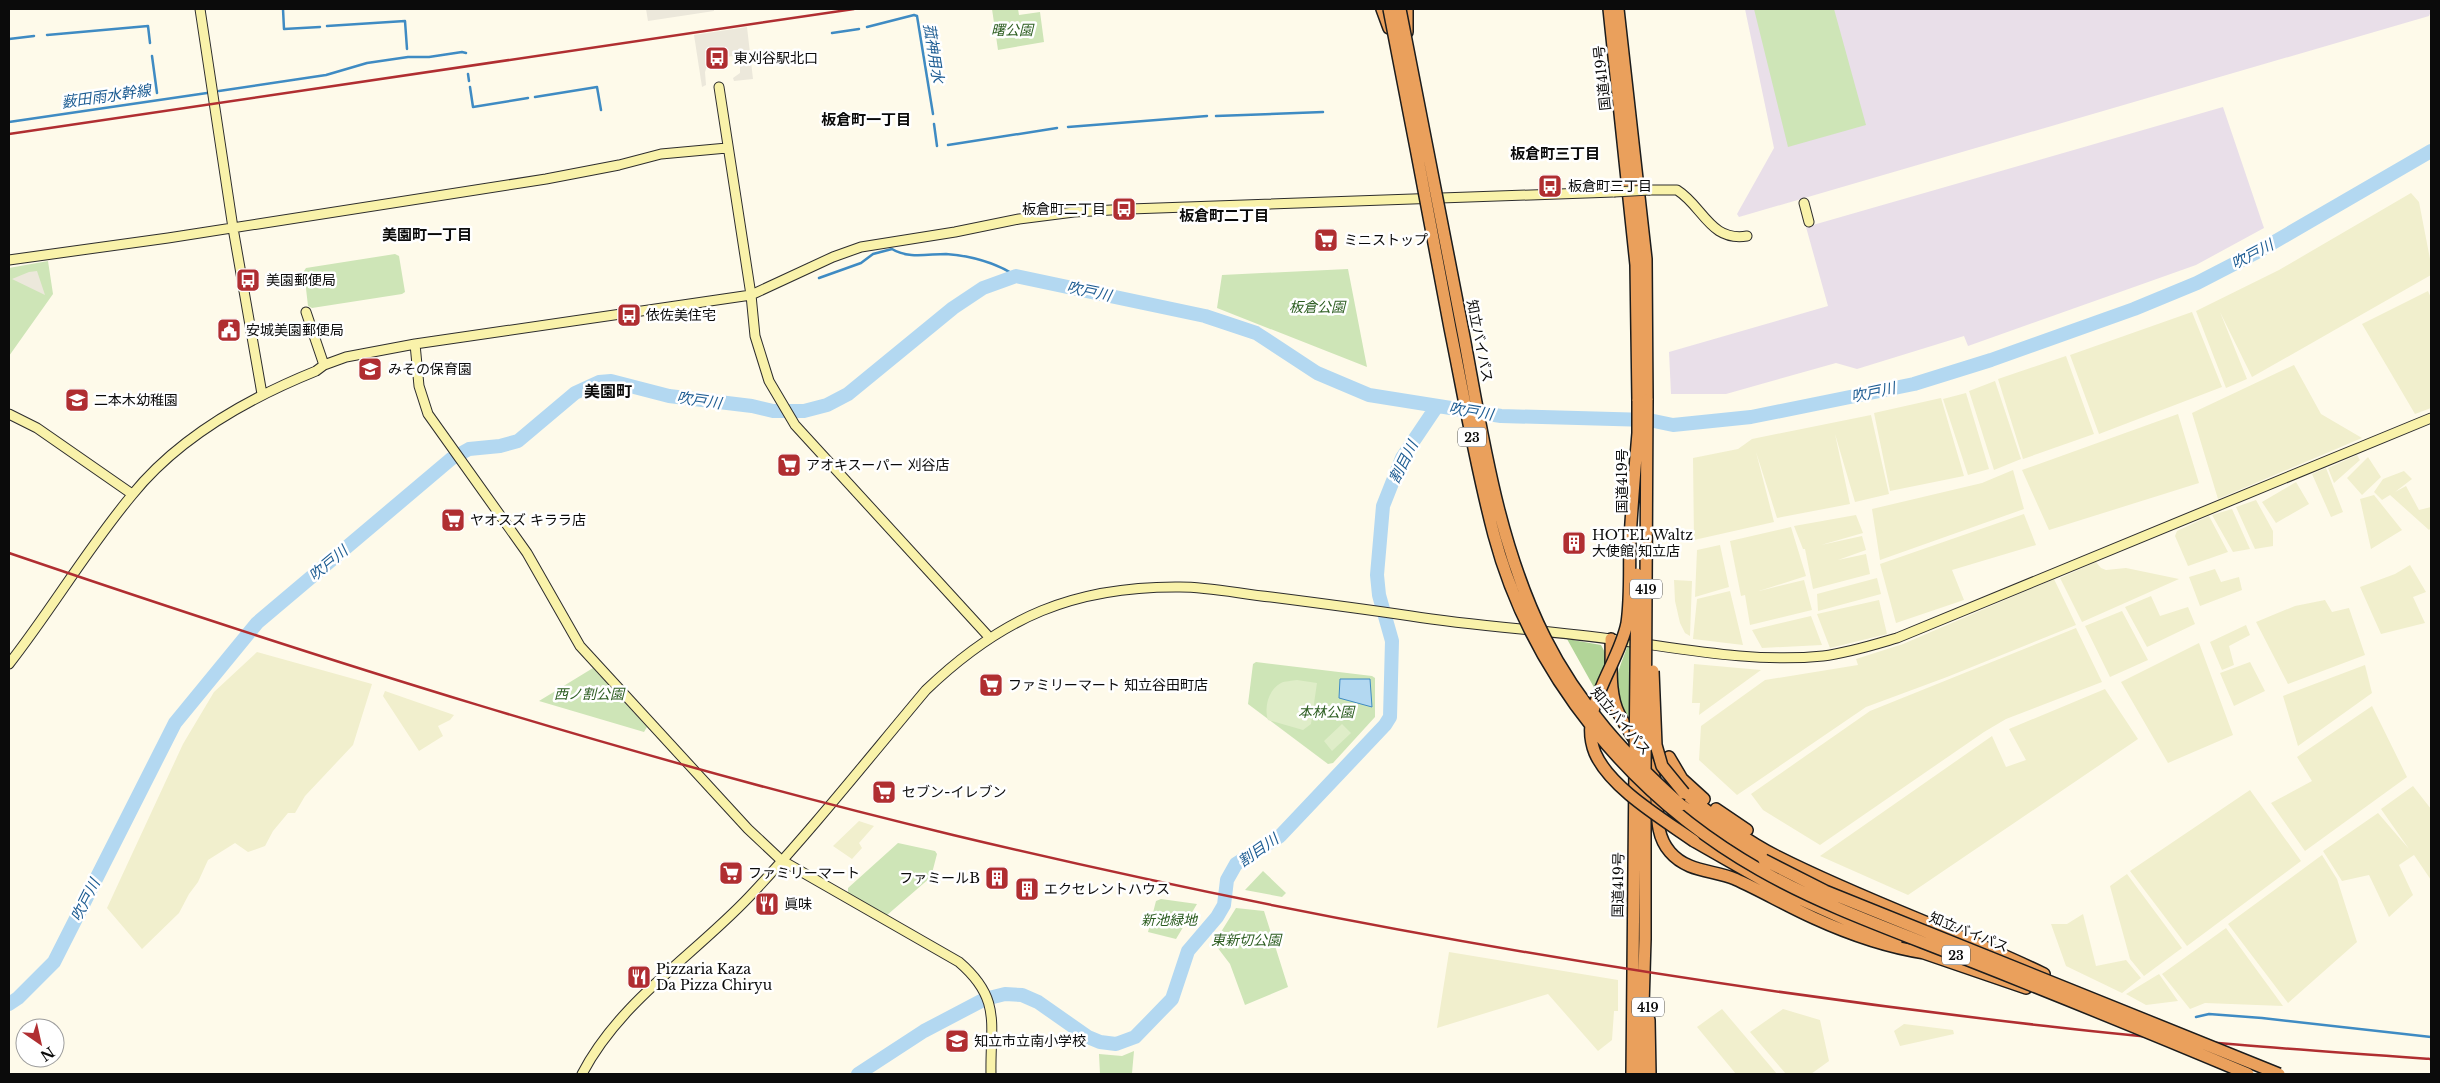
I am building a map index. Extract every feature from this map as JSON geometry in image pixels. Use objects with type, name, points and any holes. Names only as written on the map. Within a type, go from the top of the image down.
[{"type":"highway","points":[[1382,9],[1402,47]]},
{"type":"highway","name":"知立バイパス","points":[[1389,9],[1402,47],[1487,458],[1505,536],[1527,598],[1545,638],[1564,673],[1594,716],[1638,765],[1681,805],[1764,860],[1825,891],[2108,1010],[2248,1074]]},
{"type":"highway","name":"知立バイパス","points":[[1400,9],[1402,47]]},
{"type":"highway","points":[[1402,47],[1407,9]]},
{"type":"highway","name":"国道419号","points":[[1609,9],[1636,265],[1643,400],[1646,484],[1645,939],[1650,1074]]},
{"type":"highway","name":"国道419号","points":[[1618,9],[1646,259],[1643,400],[1638,433],[1635,767],[1637,1041]]},
{"type":"highway","points":[[1638,433],[1627,623],[1617,658],[1597,699],[1590,735],[1596,754],[1606,770],[1624,789],[1694,841],[1780,890],[1836,917],[1925,953],[2108,1010]]},
{"type":"highway","points":[[1646,484],[1652,555],[1654,722],[1662,766],[1684,793],[1727,826],[1777,856],[1836,885],[2002,954],[2108,1010]]},
{"type":"highway","points":[[1611,639],[1615,705],[1653,773],[1657,791],[1659,832],[1663,843],[1675,858],[1684,864],[1734,879],[1814,918],[1856,935],[1895,948],[1925,953]]},
{"type":"highway","points":[[1669,757],[1682,779],[1696,794],[1762,840],[1807,865],[1875,894],[1915,918]]},
{"type":"highway","name":"国道419号","points":[[1632,1074],[1637,1041],[1645,939]]},
{"type":"highway","name":"知立バイパス","points":[[2108,1010],[2279,1074]]},
{"type":"highway","name":"419","points":[[1637,1041],[1641,1074]]},
{"type":"street","points":[[200,9],[233,228],[262,394]]},
{"type":"street","points":[[719,87],[751,295],[755,336],[761,361],[775,392],[795,425],[989,637]]},
{"type":"street","points":[[9,260],[233,228],[546,179],[619,165],[661,154],[727,148]]},
{"type":"street","points":[[9,664],[132,494],[178,450],[210,426],[262,394],[316,371],[324,365],[346,357],[416,344],[751,295],[833,257],[860,247],[1052,214],[1130,209],[1677,190],[1715,229],[1734,237],[1747,236]]},
{"type":"street","points":[[1804,204],[1809,222]]},
{"type":"street","points":[[306,312],[324,365]]},
{"type":"street","points":[[416,344],[422,399],[428,414],[527,553],[580,646],[781,860],[959,962],[974,976],[985,991],[994,1030],[991,1074]]},
{"type":"street","points":[[9,414],[37,428],[132,494]]},
{"type":"street","points":[[582,1074],[600,1042],[622,1014],[723,924],[781,860],[926,690],[954,663],[989,637],[1024,618],[1071,600],[1141,588],[1183,587],[1611,639],[1672,649],[1750,657],[1818,656],[1863,648],[1897,638],[2052,576],[2431,418]]},
{"type":"shaded area","points":[[646,9],[714,9],[714,11],[648,21]]},
{"type":"shaded area","points":[[1745,9],[2429,9],[2431,11],[2429,16],[1739,217],[1737,214],[1774,148]]},
{"type":"shaded area","points":[[747,27],[753,79],[734,81],[733,78],[740,73],[740,61],[735,56],[723,57],[707,66],[705,72],[706,85],[702,87],[694,35]]},
{"type":"shaded area","points":[[2223,107],[2264,228],[2196,265],[1968,346],[1964,336],[1857,369],[1836,363],[1726,394],[1671,394],[1669,352],[1828,306],[1806,227]]},
{"type":"shaded area","points":[[2411,193],[2419,202],[2431,264],[2431,275],[2252,377],[2220,312],[2247,379],[2226,388],[2196,311],[2279,270]]},
{"type":"shaded area","points":[[37,271],[45,295],[12,279],[29,272]]},
{"type":"shaded area","points":[[2428,291],[2431,298],[2431,408],[2415,414],[2362,324]]},
{"type":"shaded area","points":[[2192,312],[2222,387],[2099,434],[2070,355]]},
{"type":"shaded area","points":[[2066,356],[2094,434],[2023,459],[1998,379]]},
{"type":"shaded area","points":[[2294,365],[2321,414],[2362,438],[2218,499],[2192,413]]},
{"type":"shaded area","points":[[1995,381],[2021,459],[1994,470],[1969,391]]},
{"type":"shaded area","points":[[1966,393],[1989,469],[1968,475],[1943,399]]},
{"type":"shaded area","points":[[1941,398],[1964,476],[1890,491],[1874,413]]},
{"type":"shaded area","points":[[2178,414],[2199,483],[2049,530],[2022,470]]},
{"type":"shaded area","points":[[1871,415],[1889,494],[1855,502],[1835,434],[1850,504],[1777,518],[1756,452],[1774,522],[1694,540],[1693,458],[1738,449],[1752,439]]},
{"type":"shaded area","points":[[2357,455],[2360,460],[2334,483],[2328,468]]},
{"type":"shaded area","points":[[2368,457],[2381,477],[2362,495],[2347,478]]},
{"type":"shaded area","points":[[2326,468],[2343,512],[2331,517],[2312,474]]},
{"type":"shaded area","points":[[2013,470],[2024,509],[1880,560],[1872,509],[1982,483]]},
{"type":"shaded area","points":[[2404,471],[2412,479],[2395,492],[2406,486],[2419,510],[2431,507],[2431,528],[2429,530],[2390,495],[2382,500],[2374,492],[2383,479]]},
{"type":"shaded area","points":[[2296,482],[2309,504],[2276,523],[2262,502]]},
{"type":"shaded area","points":[[2374,495],[2402,530],[2371,549],[2360,499]]},
{"type":"shaded area","points":[[2256,500],[2273,531],[2273,546],[2255,549],[2236,507]]},
{"type":"shaded area","points":[[2232,509],[2250,549],[2233,552],[2212,515]]},
{"type":"shaded area","points":[[2024,514],[2036,545],[1952,570],[1964,600],[1896,623],[1880,564]]},
{"type":"shaded area","points":[[1856,515],[1863,533],[1821,545],[1862,536],[1866,550],[1838,560],[1866,554],[1870,574],[1813,589],[1805,549],[1803,549],[1794,526]]},
{"type":"shaded area","points":[[2209,516],[2228,552],[2188,566],[2175,536],[2177,531]]},
{"type":"shaded area","points":[[1791,527],[1806,576],[1759,591],[1804,580],[1812,610],[1750,625],[1745,595],[1741,596],[1730,541]]},
{"type":"shaded area","points":[[1720,545],[1729,587],[1695,597],[1697,550]]},
{"type":"shaded area","points":[[2096,562],[2101,568],[2106,570],[2126,568],[2179,579],[2082,622],[2060,578]]},
{"type":"shaded area","points":[[2410,565],[2426,592],[2413,597],[2425,623],[2381,634],[2360,587],[2395,574]]},
{"type":"shaded area","points":[[2215,569],[2221,582],[2239,577],[2242,590],[2200,606],[2189,577]]},
{"type":"shaded area","points":[[1877,578],[1881,594],[1818,611],[1817,594]]},
{"type":"shaded area","points":[[2054,579],[2076,625],[1947,677],[1866,707],[1737,795],[1699,760],[1701,726],[1765,680],[1858,665],[1856,659],[1903,644]]},
{"type":"shaded area","points":[[1674,580],[1692,581],[1690,636],[1685,633],[1680,623],[1675,601]]},
{"type":"shaded area","points":[[1730,591],[1743,645],[1693,639],[1697,599]]},
{"type":"shaded area","points":[[2151,596],[2160,616],[2188,607],[2195,624],[2147,647],[2125,607]]},
{"type":"shaded area","points":[[1879,600],[1887,634],[1830,648],[1817,614]]},
{"type":"shaded area","points":[[2325,600],[2332,612],[2349,608],[2365,655],[2288,684],[2256,622],[2295,606]]},
{"type":"shaded area","points":[[2122,611],[2148,660],[2110,677],[2085,626]]},
{"type":"shaded area","points":[[1811,616],[1822,645],[1762,648],[1752,630]]},
{"type":"shaded area","points":[[2246,625],[2250,635],[2229,646],[2234,665],[2222,670],[2210,642]]},
{"type":"shaded area","points":[[2076,628],[2102,682],[2006,719],[1984,732],[1820,845],[1763,810],[1751,794],[1870,711]]},
{"type":"shaded area","points":[[2199,643],[2233,735],[2168,763],[2121,682]]},
{"type":"shaded area","points":[[257,652],[372,684],[353,745],[305,796],[295,813],[288,813],[273,831],[265,846],[248,852],[235,843],[208,860],[198,882],[179,913],[142,949],[107,908],[183,744],[214,692]]},
{"type":"shaded area","points":[[2250,662],[2265,691],[2234,706],[2220,673]]},
{"type":"shaded area","points":[[1694,664],[1761,670],[1699,715],[1700,703],[1692,703]]},
{"type":"shaded area","points":[[2365,665],[2372,693],[2298,746],[2283,696]]},
{"type":"shaded area","points":[[2105,689],[2138,739],[1908,895],[1820,856],[1992,736],[2006,767],[2026,760],[2009,729]]},
{"type":"shaded area","points":[[385,691],[454,715],[450,720],[438,726],[443,736],[419,751],[383,696]]},
{"type":"shaded area","points":[[2372,706],[2407,777],[2305,851],[2271,803],[2312,781],[2297,757]]},
{"type":"shaded area","points":[[2413,786],[2431,809],[2431,880],[2414,855],[2399,865],[2413,895],[2389,917],[2369,875],[2342,881],[2323,851],[2378,813],[2409,849],[2381,809]]},
{"type":"shaded area","points":[[2250,790],[2301,861],[2187,946],[2130,871]]},
{"type":"shaded area","points":[[859,821],[874,826],[859,843],[862,848],[852,859],[833,846]]},
{"type":"shaded area","points":[[2322,855],[2337,879],[2357,942],[2288,1003],[2228,924]]},
{"type":"shaded area","points":[[2127,874],[2182,948],[2144,976],[2130,959],[2110,886]]},
{"type":"shaded area","points":[[2083,914],[2096,966],[2126,960],[2141,978],[2122,993],[2066,966],[2051,924],[2067,924]]},
{"type":"shaded area","points":[[2226,928],[2283,1006],[2205,1003],[2190,1009],[2162,974]]},
{"type":"shaded area","points":[[1449,952],[1618,980],[1618,1011],[1614,1011],[1612,1040],[1598,1051],[1548,994],[1437,1028]]},
{"type":"shaded area","points":[[2159,974],[2178,1001],[2146,1005],[2126,994]]},
{"type":"shaded area","points":[[1722,1009],[1777,1074],[1736,1074],[1697,1027]]},
{"type":"shaded area","points":[[1783,1009],[1820,1020],[1829,1061],[1811,1074],[1786,1074],[1750,1032]]},
{"type":"shaded area","points":[[1904,1024],[1953,1030],[1954,1034],[1900,1046],[1894,1031]]},
{"type":"green space","name":"曙公園","points":[[992,9],[1018,9],[1019,15],[1040,12],[1044,42],[998,50]]},
{"type":"green space","points":[[1754,9],[1834,9],[1866,125],[1788,147]]},
{"type":"green space","points":[[395,254],[399,256],[405,292],[402,294],[312,308],[308,306],[304,271],[306,268]]},
{"type":"green space","points":[[48,261],[53,294],[9,356],[9,268]]},
{"type":"green space","name":"板倉公園","points":[[1348,269],[1367,367],[1217,308],[1222,275]]},
{"type":"green space","points":[[1567,639],[1601,645],[1609,660],[1596,691]]},
{"type":"green space","points":[[1628,645],[1633,645],[1630,720],[1619,700],[1616,683]]},
{"type":"green space","name":"本林公園","points":[[1256,662],[1372,676],[1375,678],[1375,717],[1333,763],[1328,764],[1248,704],[1253,664]]},
{"type":"green space","name":"西ノ割公園","points":[[593,668],[647,727],[644,732],[539,701]]},
{"type":"green space","points":[[1297,680],[1317,683],[1311,724],[1303,730],[1268,720],[1267,715],[1268,700],[1273,690],[1281,683]]},
{"type":"green space","points":[[1342,724],[1351,733],[1332,751],[1324,741]]},
{"type":"green space","points":[[898,843],[935,851],[937,854],[931,877],[886,916],[848,893],[848,888]]},
{"type":"green space","points":[[1263,871],[1286,893],[1282,897],[1245,890]]},
{"type":"green space","name":"新池緑地","points":[[1161,899],[1197,904],[1176,939],[1148,932],[1156,901]]},
{"type":"green space","name":"東新切公園","points":[[1236,908],[1264,911],[1288,987],[1245,1005],[1230,964],[1214,943]]},
{"type":"green space","points":[[1134,1051],[1132,1073],[1100,1074],[1099,1054],[1122,1056]]},
{"type":"water","points":[[1340,679],[1370,679],[1372,707],[1339,698]]},
{"type":"waterway","points":[[283,9],[284,29],[320,27]]},
{"type":"waterway","name":"菰神用水","points":[[867,27],[914,15],[917,16],[933,114]]},
{"type":"waterway","points":[[327,26],[405,21],[407,49]]},
{"type":"waterway","points":[[47,35],[148,26],[150,43]]},
{"type":"waterway","name":"菰神用水","points":[[832,33],[859,29]]},
{"type":"waterway","points":[[9,39],[34,36]]},
{"type":"waterway","points":[[408,57],[466,53]]},
{"type":"waterway","points":[[152,56],[157,93]]},
{"type":"waterway","name":"薮田雨水幹線","points":[[219,91],[326,75],[367,63],[408,57]]},
{"type":"waterway","points":[[468,74],[469,81]]},
{"type":"waterway","points":[[470,87],[473,107],[528,98]]},
{"type":"waterway","points":[[535,97],[597,87],[601,110]]},
{"type":"waterway","name":"薮田雨水幹線","points":[[9,122],[207,93]]},
{"type":"waterway","name":"菰神用水","points":[[1216,116],[1323,112]]},
{"type":"waterway","name":"菰神用水","points":[[1068,127],[1207,116]]},
{"type":"waterway","name":"菰神用水","points":[[934,124],[937,146]]},
{"type":"waterway","name":"菰神用水","points":[[948,145],[1057,128]]},
{"type":"waterway","name":"吹戸川","points":[[9,1004],[18,998],[54,962],[175,723],[257,623],[451,459],[469,449],[500,446],[518,441],[575,393],[599,382],[611,381],[669,396],[752,406],[773,411],[804,411],[827,405],[848,394],[953,308],[983,288],[1016,276],[1205,316],[1256,333],[1317,373],[1369,395],[1501,416],[1649,420],[1673,425],[1751,417],[1914,384],[1991,360],[2134,309],[2197,283],[2257,252],[2431,151]]},
{"type":"waterway","points":[[819,278],[861,263],[873,254],[892,249],[911,255],[946,254],[965,256],[991,263],[1016,276]]},
{"type":"waterway","name":"割目川","points":[[858,1074],[924,1031],[985,999],[1005,994],[1022,995],[1038,1002],[1088,1037],[1100,1042],[1116,1044],[1135,1037],[1172,999],[1188,951],[1217,917],[1224,905],[1227,880],[1236,864],[1280,836],[1385,725],[1390,717],[1392,641],[1379,595],[1377,575],[1383,506],[1402,458],[1437,406]]},
{"type":"waterway","points":[[2196,1017],[2209,1014],[2262,1018],[2431,1037]]},
{"type":"railway","points":[[9,134],[854,9]]},
{"type":"railway","points":[[9,553],[360,669],[596,740],[833,805],[953,835],[1223,895],[1496,947],[1770,991],[2046,1026],[2142,1036],[2431,1059]]},
{"type":"place","name":"東刈谷駅北口","points":[[717,58]]},
{"type":"place","name":"板倉町三丁目","points":[[1550,186]]},
{"type":"place","name":"板倉町二丁目","points":[[1124,209]]},
{"type":"place","name":"ミニストップ","points":[[1326,240]]},
{"type":"place","name":"美園郵便局","points":[[248,280]]},
{"type":"place","name":"依佐美住宅","points":[[629,315]]},
{"type":"place","name":"安城美園郵便局","points":[[229,330]]},
{"type":"place","name":"みその保育園","points":[[370,369]]},
{"type":"place","name":"二本木幼稚園","points":[[77,400]]},
{"type":"place","name":"アオキスーパー 刈谷店","points":[[789,465]]},
{"type":"place","name":"ヤオスズ キララ店","points":[[453,520]]},
{"type":"place","name":"HOTEL Waltz 大使館 知立店","points":[[1574,543]]},
{"type":"place","name":"ファミリーマート 知立谷田町店","points":[[991,685]]},
{"type":"place","name":"セブン-イレブン","points":[[884,792]]},
{"type":"place","name":"ファミリーマート","points":[[731,873]]},
{"type":"place","name":"ファミールB","points":[[997,878]]},
{"type":"place","name":"エクセレントハウス","points":[[1027,889]]},
{"type":"place","name":"眞味","points":[[767,904]]},
{"type":"place","name":"Pizzaria Kaza Da Pizza Chiryu","points":[[639,977]]},
{"type":"place","name":"知立市立南小学校","points":[[957,1041]]},
{"type":"district","name":"板倉町一丁目","points":[[866,119]]},
{"type":"district","name":"板倉町三丁目","points":[[1555,153]]},
{"type":"district","name":"板倉町二丁目","points":[[1224,215]]},
{"type":"district","name":"美園町一丁目","points":[[427,234]]},
{"type":"district","name":"美園町","points":[[608,391]]}]
